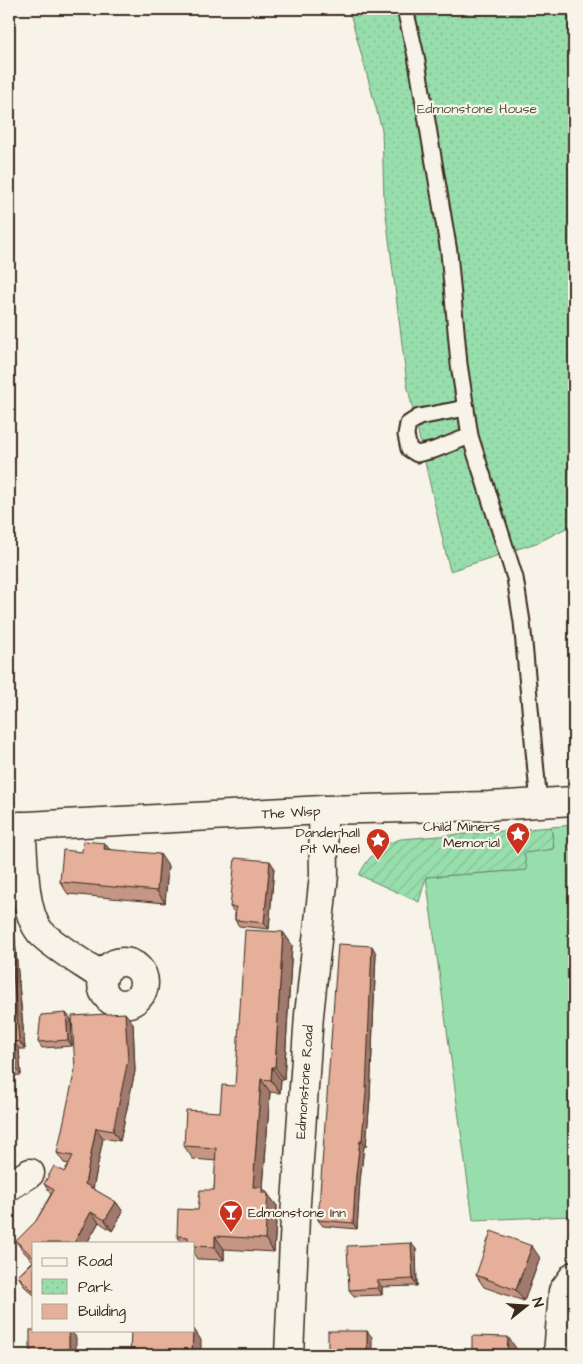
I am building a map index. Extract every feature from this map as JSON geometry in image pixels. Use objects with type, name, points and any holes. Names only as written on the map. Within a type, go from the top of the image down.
[{"type":"street","name":"The Wisp","points":[[15,826],[323,810],[540,804],[574,801]]},
{"type":"street","name":"Edmonstone Road","points":[[289,1355],[295,1217],[309,1015],[324,875],[323,810]]},
{"type":"street","points":[[15,826],[28,904],[33,922],[42,934],[102,977]]},
{"type":"street","points":[[558,1355],[563,1291],[574,1276]]},
{"type":"lane","points":[[405,9],[416,56],[449,252],[459,364],[470,436],[515,578],[522,622],[540,804]]},
{"type":"lane","points":[[466,408],[419,417],[408,424],[406,435],[408,450],[417,454],[434,450],[470,436]]},
{"type":"green space","name":"Edmonstone House","points":[[349,9],[574,9],[574,524],[539,542],[450,571],[407,384],[384,199],[382,130]]},
{"type":"green space","points":[[574,825],[574,1216],[473,1220],[426,877],[526,870],[524,853],[554,848],[551,827]]},
{"type":"green space","points":[[551,827],[554,849],[524,853],[527,870],[426,877],[419,902],[359,875],[376,852],[386,845],[401,839]]},
{"type":"building","points":[[83,841],[105,843],[104,849],[160,854],[157,891],[60,882],[63,850],[82,852]]},
{"type":"building","points":[[235,858],[270,861],[264,923],[235,920],[236,907],[230,907]]},
{"type":"building","points":[[9,925],[19,1041],[14,1042],[16,1068],[9,1069]]},
{"type":"building","points":[[245,930],[283,932],[275,1067],[272,1067],[271,1080],[261,1079],[253,1187],[262,1187],[262,1193],[268,1193],[265,1239],[215,1236],[215,1247],[195,1246],[195,1242],[188,1242],[188,1237],[177,1236],[178,1209],[198,1210],[200,1190],[214,1190],[216,1148],[184,1146],[186,1110],[220,1112],[222,1085],[235,1086]]},
{"type":"building","points":[[338,944],[372,946],[366,1092],[362,1140],[360,1140],[356,1175],[353,1223],[318,1220]]},
{"type":"building","points":[[66,1013],[68,1040],[38,1042],[41,1015]]},
{"type":"building","points":[[125,1013],[128,1060],[113,1131],[96,1128],[85,1184],[116,1202],[105,1220],[91,1212],[75,1242],[32,1242],[32,1256],[16,1241],[36,1221],[54,1190],[44,1184],[54,1166],[64,1172],[73,1156],[57,1153],[75,1069],[72,1016]]},
{"type":"building","points":[[491,1231],[532,1246],[516,1290],[476,1275]]},
{"type":"building","points":[[411,1243],[413,1279],[377,1281],[378,1288],[349,1290],[347,1246]]},
{"type":"building","points":[[32,1263],[32,1290],[18,1276]]},
{"type":"building","points":[[30,1330],[32,1332],[69,1332],[69,1355],[30,1355]]},
{"type":"building","points":[[328,1331],[367,1331],[367,1355],[328,1355]]},
{"type":"building","points":[[131,1332],[193,1332],[192,1355],[130,1355]]},
{"type":"building","points":[[472,1336],[508,1337],[507,1355],[472,1355]]},
{"type":"place","name":"Child Miners Memorial","points":[[518,855]]},
{"type":"place","name":"Danderhall Pit Wheel","points":[[378,861]]},
{"type":"place","name":"Edmonstone Inn","points":[[231,1233]]}]
